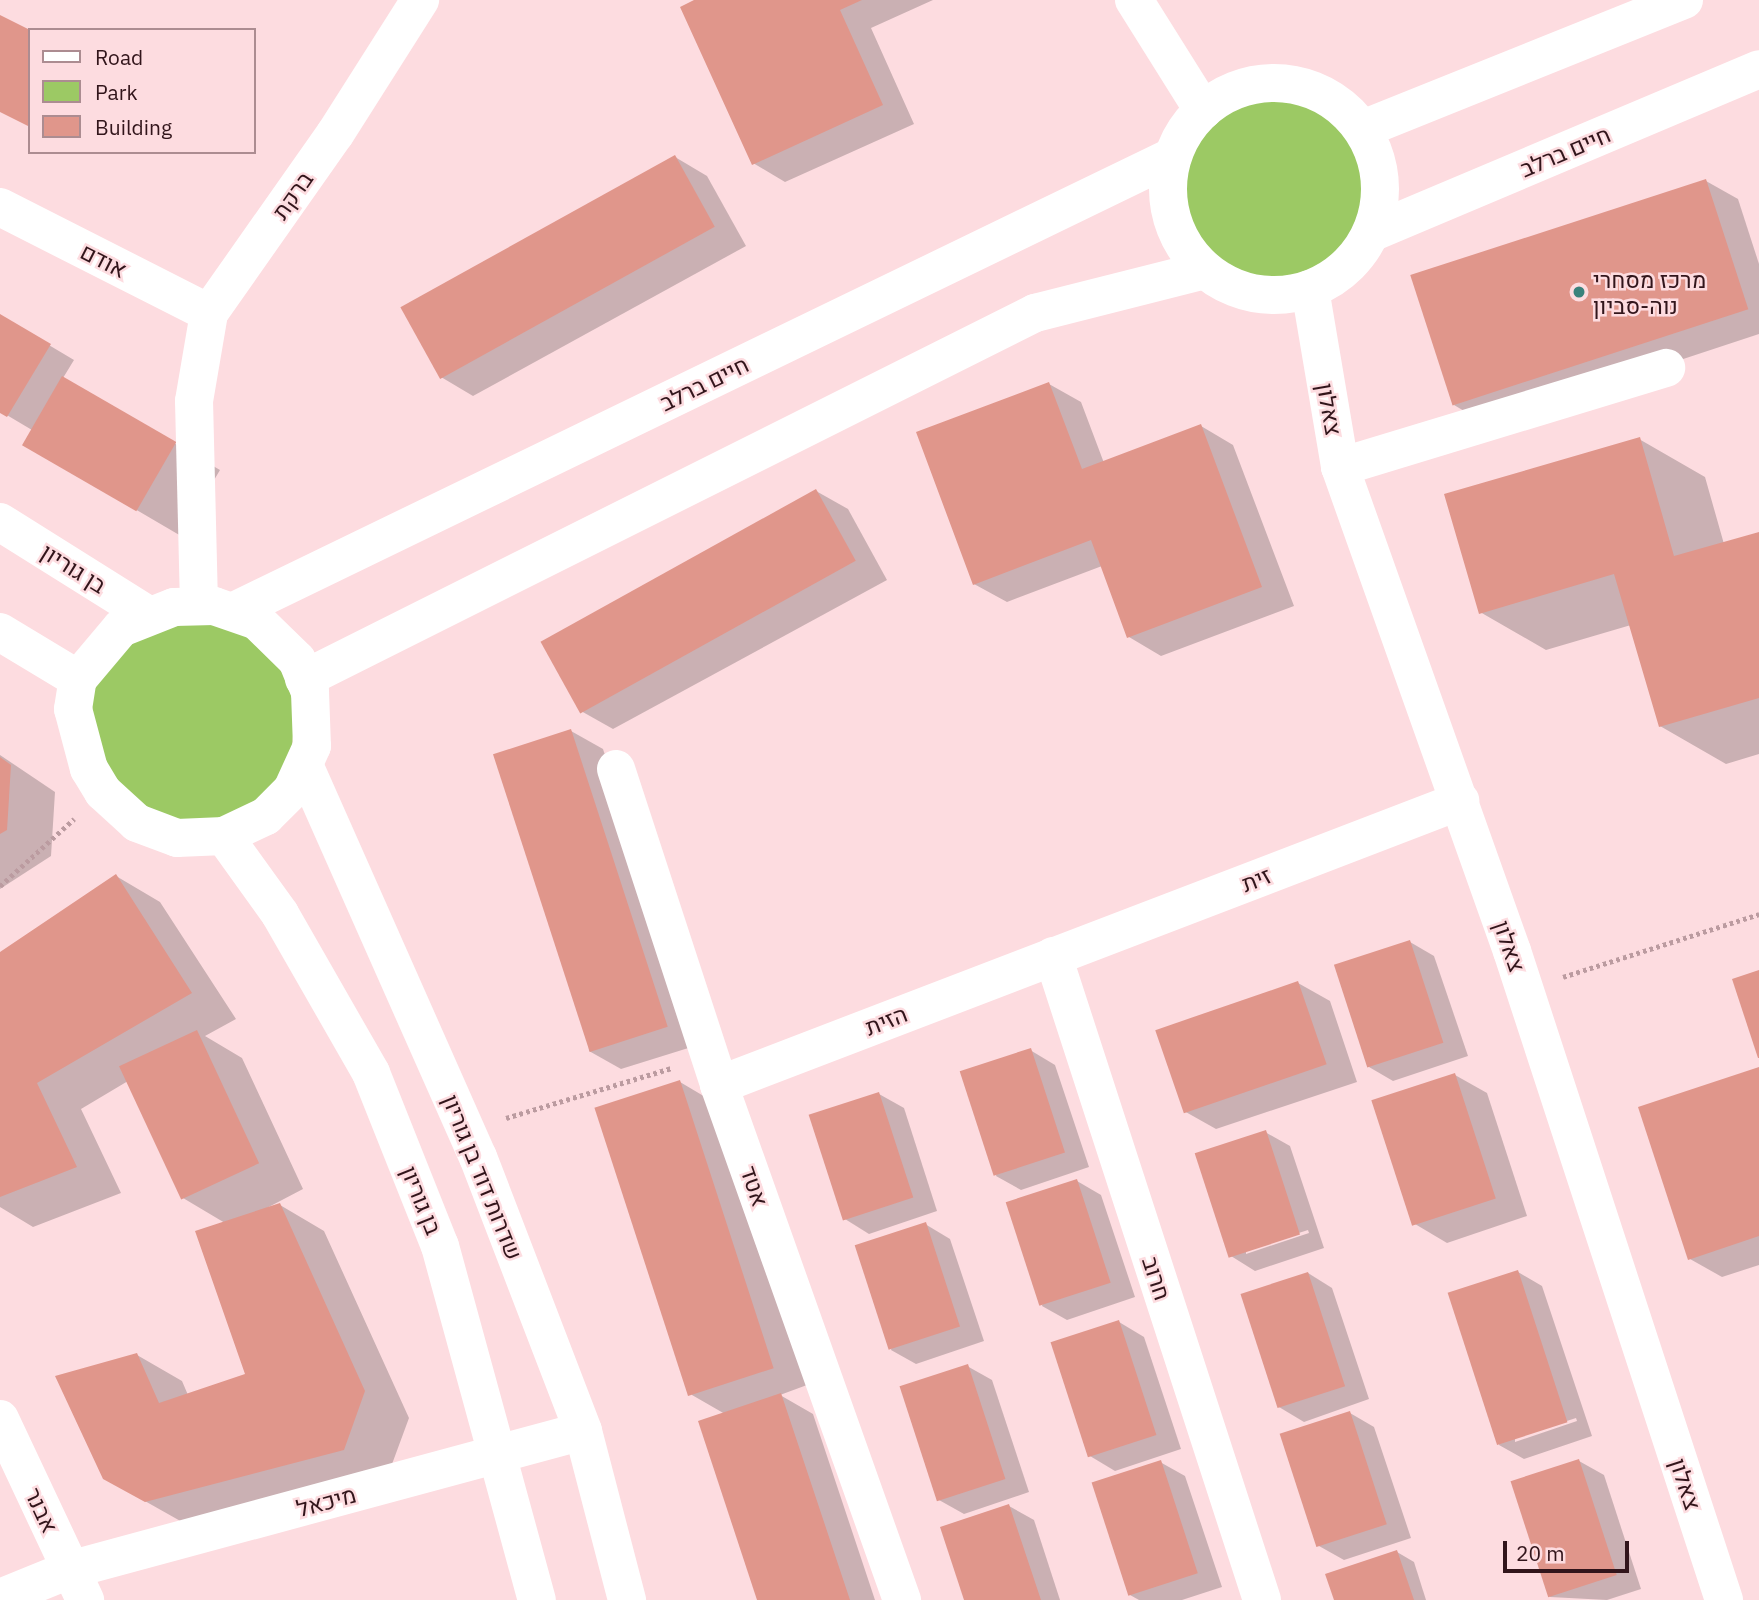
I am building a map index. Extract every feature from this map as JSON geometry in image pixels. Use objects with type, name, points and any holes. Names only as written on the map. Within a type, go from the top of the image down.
[{"type":"street","points":[[1134,0],[1203,110]]},
{"type":"street","points":[[1363,129],[1684,0]]},
{"type":"street","name":"ברקת","points":[[217,608],[194,401],[208,313],[335,134],[410,3]]},
{"type":"street","name":"חיים ברלב","points":[[1371,233],[1759,69]]},
{"type":"street","points":[[1282,84],[1306,87],[1338,103],[1363,129],[1378,162],[1381,198],[1371,233],[1342,270],[1310,289],[1283,295],[1255,293],[1205,270],[1188,251],[1169,205],[1173,156],[1185,131],[1203,110],[1234,91],[1282,84]]},
{"type":"street","name":"חיים ברלב","points":[[217,608],[1173,156]]},
{"type":"street","name":"אודם","points":[[0,207],[208,313]]},
{"type":"street","points":[[304,679],[1035,313],[1205,270]]},
{"type":"street","name":"צאלון","points":[[1310,289],[1340,467],[1525,989],[1724,1600]]},
{"type":"street","points":[[1340,467],[1666,368]]},
{"type":"street","name":"בן גוריון","points":[[0,522],[148,615]]},
{"type":"street","points":[[217,608],[257,621],[297,660],[314,720],[304,767],[279,805],[245,828],[224,836],[177,838],[153,831],[119,810],[103,792],[89,769],[74,709],[78,679],[121,628],[148,615],[217,608]]},
{"type":"street","points":[[0,632],[78,679]]},
{"type":"street","name":"שדרות דוד בן גוריון","points":[[304,767],[466,1130],[583,1431],[627,1600]]},
{"type":"street","name":"אטד","points":[[616,769],[715,1071],[902,1600]]},
{"type":"street","name":"זית","points":[[1053,956],[1460,801]]},
{"type":"street","name":"בן גוריון","points":[[224,836],[280,914],[371,1073],[440,1246],[537,1600]]},
{"type":"street","name":"הזית","points":[[715,1071],[1053,956]]},
{"type":"street","name":"חרוב","points":[[1053,956],[1262,1600]]},
{"type":"street","name":"אבנר","points":[[0,1419],[77,1585]]},
{"type":"street","name":"מיכאל","points":[[0,1598],[77,1585],[583,1431]]},
{"type":"path","points":[[0,886],[103,792]]},
{"type":"path","points":[[1525,989],[1759,914]]},
{"type":"path","points":[[466,1130],[715,1071]]},
{"type":"green space","points":[[1274,87],[1313,95],[1331,104],[1346,117],[1359,132],[1368,150],[1376,189],[1368,228],[1359,246],[1346,261],[1331,274],[1313,283],[1274,291],[1235,283],[1217,274],[1202,261],[1189,246],[1180,228],[1172,189],[1180,150],[1189,132],[1202,117],[1217,104],[1235,95]]},
{"type":"green space","points":[[227,614],[298,678],[289,782],[205,835],[112,796],[81,697],[124,634]]},
{"type":"building","points":[[694,0],[862,0],[840,10],[883,105],[752,165],[680,7]]},
{"type":"building","points":[[0,15],[28,29],[28,126],[0,112]]},
{"type":"building","points":[[675,155],[715,227],[440,379],[400,307]]},
{"type":"building","name":"מרכז מסחרי נוה-סביון","points":[[1706,179],[1748,309],[1453,405],[1410,275]]},
{"type":"building","points":[[0,314],[51,344],[7,417],[0,413]]},
{"type":"building","points":[[62,376],[176,442],[136,511],[22,445]]},
{"type":"building","points":[[1049,382],[1082,469],[1201,424],[1262,587],[1127,638],[1091,540],[973,585],[916,432]]},
{"type":"building","points":[[1640,437],[1674,556],[1759,532],[1759,698],[1659,727],[1614,574],[1479,614],[1444,494]]},
{"type":"building","points":[[816,489],[856,561],[580,713],[540,642]]},
{"type":"building","points":[[571,729],[668,1027],[590,1052],[493,754]]},
{"type":"building","points":[[0,757],[11,765],[7,830],[0,834]]},
{"type":"building","points":[[116,874],[192,993],[37,1083],[77,1167],[0,1197],[0,952]]},
{"type":"building","points":[[1410,940],[1443,1043],[1367,1067],[1334,965]]},
{"type":"building","points":[[1759,970],[1759,1058],[1758,1058],[1732,979]]},
{"type":"building","points":[[1298,981],[1327,1064],[1184,1113],[1155,1030]]},
{"type":"building","points":[[197,1030],[259,1163],[181,1200],[119,1066]]},
{"type":"building","points":[[1031,1048],[1065,1153],[994,1176],[960,1071]]},
{"type":"building","points":[[1759,1067],[1759,1236],[1688,1260],[1638,1107]]},
{"type":"building","points":[[1455,1073],[1496,1199],[1412,1226],[1371,1100]]},
{"type":"building","points":[[680,1080],[774,1368],[688,1396],[594,1108]]},
{"type":"building","points":[[879,1092],[913,1198],[843,1220],[809,1115]]},
{"type":"building","points":[[1266,1130],[1300,1235],[1229,1258],[1195,1153]]},
{"type":"building","points":[[1077,1179],[1111,1283],[1039,1306],[1006,1202]]},
{"type":"building","points":[[280,1203],[365,1391],[344,1450],[145,1502],[103,1479],[55,1376],[137,1353],[159,1403],[245,1374],[195,1231]]},
{"type":"building","points":[[926,1222],[960,1327],[889,1350],[855,1245]]},
{"type":"building","points":[[1518,1270],[1567,1422],[1497,1445],[1448,1293]]},
{"type":"building","points":[[1308,1272],[1345,1386],[1278,1408],[1240,1294]]},
{"type":"building","points":[[1119,1320],[1156,1435],[1088,1457],[1051,1342]]},
{"type":"building","points":[[968,1364],[1005,1479],[937,1501],[900,1386]]},
{"type":"building","points":[[781,1393],[850,1600],[757,1600],[698,1421]]},
{"type":"building","points":[[1350,1411],[1387,1524],[1316,1547],[1280,1434]]},
{"type":"building","points":[[1579,1459],[1617,1575],[1548,1597],[1511,1481]]},
{"type":"building","points":[[1161,1460],[1198,1573],[1128,1596],[1092,1483]]},
{"type":"building","points":[[1009,1504],[1041,1600],[964,1600],[940,1527]]},
{"type":"building","points":[[1397,1550],[1414,1600],[1334,1600],[1325,1574]]},
{"type":"place","name":"מרכז מסחרי נוה-סביון","points":[[1579,292]]}]
